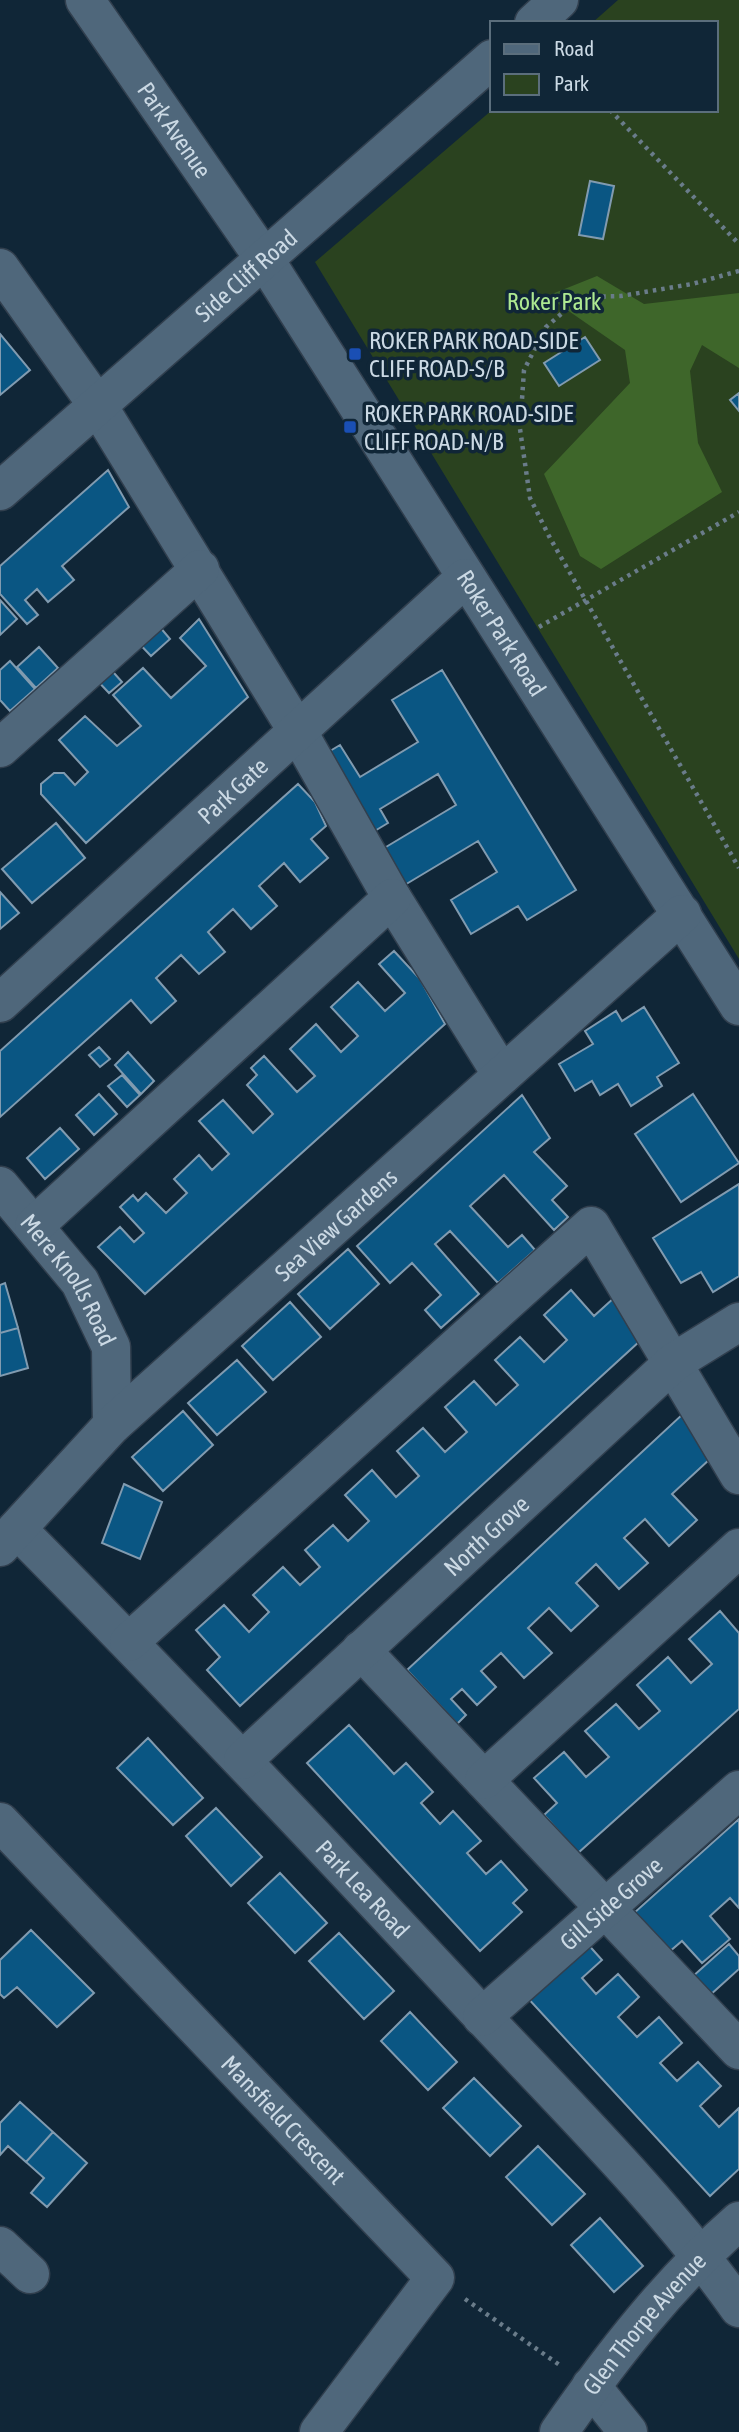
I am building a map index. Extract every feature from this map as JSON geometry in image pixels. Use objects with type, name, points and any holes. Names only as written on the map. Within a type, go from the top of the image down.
[{"type":"street","name":"Park Avenue","points":[[85,0],[265,260]]},
{"type":"street","points":[[536,21],[559,0]]},
{"type":"street","name":"Side Cliff Road","points":[[0,491],[490,61]]},
{"type":"street","name":"Roker Park Road","points":[[265,260],[739,1006]]},
{"type":"street","points":[[0,268],[98,406],[200,569],[393,898],[502,1076]]},
{"type":"street","points":[[0,748],[200,569]]},
{"type":"street","name":"Park Gate","points":[[0,1003],[465,578]]},
{"type":"street","points":[[34,1226],[393,898]]},
{"type":"street","name":"Sea View Gardens","points":[[8,1538],[112,1425],[682,914]]},
{"type":"street","name":"Mere Knolls Road","points":[[0,1186],[80,1282],[111,1346],[112,1425]]},
{"type":"street","points":[[129,1642],[591,1226],[739,1475]]},
{"type":"street","name":"North Grove","points":[[243,1760],[674,1362],[739,1322]]},
{"type":"street","name":"Park Lea Road","points":[[8,1538],[129,1642],[243,1760],[701,2254],[739,2308]]},
{"type":"street","points":[[484,1780],[739,1548]]},
{"type":"street","points":[[361,1650],[605,1909],[733,2032]]},
{"type":"street","name":"Gill Side Grove","points":[[482,2017],[739,1790]]},
{"type":"street","name":"Mansfield Crescent","points":[[0,1822],[435,2278]]},
{"type":"street","name":"Glen Thorpe Avenue","points":[[559,2432],[591,2386],[701,2254],[739,2221]]},
{"type":"street","points":[[0,2246],[30,2274]]},
{"type":"street","points":[[319,2432],[435,2278]]},
{"type":"street","points":[[591,2386],[628,2432]]},
{"type":"path","points":[[612,112],[739,244]]},
{"type":"path","points":[[739,271],[692,284],[621,296],[581,297],[546,327],[524,370],[520,429],[530,498],[583,602],[739,868]]},
{"type":"path","points":[[508,645],[739,512]]},
{"type":"path","points":[[435,2278],[591,2386]]},
{"type":"green space","name":"Roker Park","points":[[618,0],[739,0],[739,959],[315,262],[490,112],[718,112],[718,21],[594,21]]},
{"type":"green space","points":[[597,276],[644,304],[739,293],[739,368],[702,345],[690,371],[698,443],[722,492],[601,569],[580,556],[544,474],[630,383],[625,350],[547,296]]},
{"type":"building","points":[[590,181],[614,186],[603,239],[579,235]]},
{"type":"building","points":[[0,334],[30,370],[0,395]]},
{"type":"building","points":[[585,337],[600,360],[559,386],[544,363]]},
{"type":"building","points":[[739,393],[739,411],[730,400]]},
{"type":"building","points":[[108,470],[129,507],[62,566],[74,580],[48,602],[37,589],[25,600],[38,615],[27,624],[0,594],[0,566]]},
{"type":"building","points":[[0,600],[17,619],[0,635]]},
{"type":"building","points":[[199,619],[248,697],[86,843],[41,794],[41,784],[54,773],[64,773],[75,785],[88,772],[59,740],[85,716],[117,746],[141,726],[113,695],[143,668],[171,698],[206,666],[180,638]]},
{"type":"building","points":[[154,620],[170,639],[151,656],[134,638]]},
{"type":"building","points":[[39,647],[58,668],[36,688],[17,667]]},
{"type":"building","points":[[10,661],[35,689],[10,711],[0,700],[0,670]]},
{"type":"building","points":[[106,664],[122,682],[109,693],[93,676]]},
{"type":"building","points":[[442,670],[576,890],[527,920],[518,906],[471,934],[451,900],[497,872],[478,841],[398,889],[376,853],[456,805],[438,774],[380,809],[388,823],[363,838],[315,760],[340,745],[360,777],[418,742],[392,700]]},
{"type":"building","points":[[298,784],[315,802],[326,826],[311,839],[328,858],[300,882],[284,863],[259,886],[277,906],[251,929],[233,909],[208,932],[225,952],[199,974],[181,955],[156,978],[176,1001],[151,1023],[131,1000],[0,1117],[0,1051]]},
{"type":"building","points":[[56,823],[85,858],[32,903],[2,869]]},
{"type":"building","points":[[0,892],[19,913],[0,929]]},
{"type":"building","points":[[394,951],[420,979],[445,1024],[145,1294],[98,1247],[120,1227],[134,1242],[144,1233],[120,1207],[133,1195],[138,1201],[146,1193],[166,1213],[187,1193],[174,1179],[199,1155],[212,1170],[229,1154],[199,1121],[223,1100],[253,1133],[273,1114],[247,1085],[257,1075],[251,1068],[264,1056],[297,1092],[315,1076],[290,1049],[316,1024],[341,1052],[358,1036],[331,1007],[358,982],[385,1011],[405,993],[379,964]]},
{"type":"building","points":[[644,1007],[679,1063],[657,1077],[662,1086],[631,1106],[618,1084],[600,1095],[592,1081],[575,1091],[559,1064],[593,1044],[585,1031],[616,1011],[622,1021]]},
{"type":"building","points":[[99,1047],[110,1059],[100,1067],[89,1055]]},
{"type":"building","points":[[128,1052],[154,1081],[141,1094],[115,1065]]},
{"type":"building","points":[[122,1075],[140,1095],[127,1107],[108,1086]]},
{"type":"building","points":[[99,1094],[117,1114],[94,1135],[76,1115]]},
{"type":"building","points":[[693,1094],[739,1163],[681,1202],[635,1134]]},
{"type":"building","points":[[522,1095],[550,1138],[534,1152],[567,1186],[552,1200],[568,1217],[554,1230],[504,1175],[470,1206],[508,1247],[522,1235],[535,1250],[498,1283],[450,1231],[435,1244],[479,1294],[441,1328],[425,1310],[441,1295],[412,1263],[390,1283],[357,1246]]},
{"type":"building","points":[[60,1128],[79,1149],[45,1179],[27,1158]]},
{"type":"building","points":[[739,1184],[739,1276],[713,1292],[701,1272],[681,1283],[653,1238]]},
{"type":"building","points":[[348,1249],[379,1284],[330,1329],[298,1294]]},
{"type":"building","points":[[5,1283],[18,1328],[0,1333],[0,1285]]},
{"type":"building","points":[[571,1290],[594,1316],[616,1296],[641,1340],[240,1706],[207,1670],[220,1657],[196,1630],[224,1605],[249,1632],[269,1612],[253,1595],[283,1567],[300,1585],[320,1567],[305,1550],[333,1525],[348,1541],[369,1521],[345,1495],[372,1470],[396,1497],[419,1476],[397,1451],[423,1428],[445,1452],[467,1432],[445,1407],[474,1381],[496,1405],[518,1385],[495,1360],[520,1337],[544,1362],[567,1340],[544,1315]]},
{"type":"building","points":[[290,1302],[321,1337],[273,1380],[242,1346]]},
{"type":"building","points":[[18,1328],[28,1368],[0,1376],[0,1333]]},
{"type":"building","points":[[237,1360],[266,1392],[217,1435],[188,1403]]},
{"type":"building","points":[[183,1411],[213,1445],[163,1491],[132,1457]]},
{"type":"building","points":[[685,1412],[711,1458],[672,1494],[697,1520],[669,1546],[645,1519],[624,1538],[648,1563],[619,1589],[596,1564],[576,1583],[598,1606],[571,1631],[549,1608],[528,1628],[552,1653],[524,1678],[501,1653],[481,1671],[496,1687],[477,1705],[462,1689],[451,1699],[466,1715],[457,1724],[407,1670]]},
{"type":"building","points":[[124,1484],[162,1502],[140,1559],[102,1543]]},
{"type":"building","points":[[720,1611],[739,1633],[739,1709],[578,1853],[544,1815],[557,1803],[534,1778],[564,1752],[586,1777],[609,1757],[585,1731],[616,1704],[639,1729],[660,1711],[637,1685],[668,1657],[691,1683],[712,1664],[689,1639]]},
{"type":"building","points":[[349,1725],[394,1774],[406,1763],[433,1792],[421,1803],[440,1824],[453,1811],[481,1841],[467,1853],[486,1874],[501,1861],[527,1890],[513,1903],[522,1912],[480,1951],[307,1763]]},
{"type":"building","points":[[148,1738],[203,1798],[173,1825],[117,1768]]},
{"type":"building","points":[[216,1808],[262,1857],[231,1886],[186,1836]]},
{"type":"building","points":[[739,1819],[739,1908],[730,1898],[710,1916],[730,1939],[702,1963],[682,1941],[669,1952],[634,1913]]},
{"type":"building","points":[[280,1873],[327,1923],[295,1953],[248,1903]]},
{"type":"building","points":[[31,1930],[94,1993],[57,2027],[17,1987],[4,1998],[0,1994],[0,1960]]},
{"type":"building","points":[[339,1933],[394,1991],[364,2019],[309,1961]]},
{"type":"building","points":[[585,1941],[602,1960],[582,1978],[596,1994],[618,1974],[639,1997],[618,2017],[637,2037],[659,2017],[682,2043],[660,2063],[677,2081],[698,2062],[721,2086],[700,2106],[719,2127],[739,2108],[739,2169],[710,2196],[525,1995]]},
{"type":"building","points":[[729,1944],[739,1956],[739,1969],[709,1996],[692,1977]]},
{"type":"building","points":[[410,2012],[457,2062],[428,2090],[381,2041]]},
{"type":"building","points":[[474,2078],[521,2126],[490,2156],[443,2108]]},
{"type":"building","points":[[20,2102],[53,2132],[26,2162],[8,2146],[0,2155],[0,2123]]},
{"type":"building","points":[[53,2132],[87,2163],[47,2207],[31,2193],[44,2178],[26,2162]]},
{"type":"building","points":[[538,2146],[585,2194],[552,2225],[506,2177]]},
{"type":"building","points":[[600,2218],[643,2266],[614,2292],[571,2245]]},
{"type":"place","name":"ROKER PARK ROAD-SIDE CLIFF ROAD-S/B","points":[[355,354]]},
{"type":"place","name":"ROKER PARK ROAD-SIDE CLIFF ROAD-N/B","points":[[350,427]]}]
